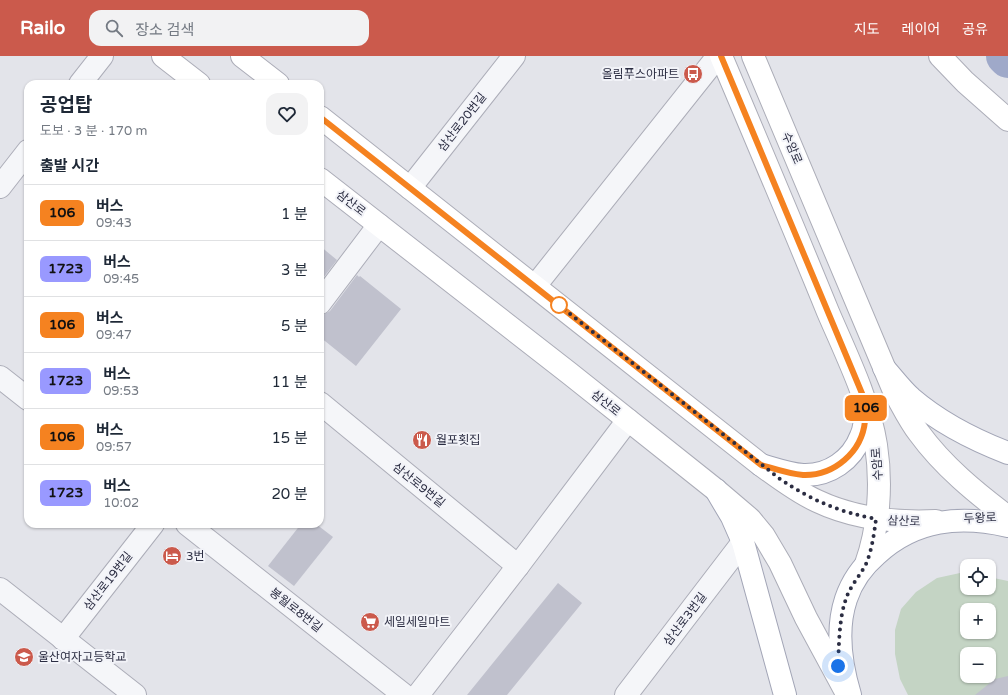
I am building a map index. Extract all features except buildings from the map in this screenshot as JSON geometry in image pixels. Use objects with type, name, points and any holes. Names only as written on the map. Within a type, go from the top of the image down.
[{"type":"main road","points":[[164,56],[194,80]]},
{"type":"main road","points":[[242,56],[273,80]]},
{"type":"main road","name":"수암로","points":[[719,56],[866,403],[872,422],[879,477],[876,519],[866,564]]},
{"type":"main road","name":"수암로","points":[[753,56],[884,368],[905,412],[919,433],[934,451],[970,487],[1008,517]]},
{"type":"main road","points":[[940,56],[965,82],[1008,120]]},
{"type":"main road","name":"삼산로","points":[[324,120],[761,465],[799,492],[816,501],[844,512],[876,519],[916,521],[951,520]]},
{"type":"main road","name":"삼산로","points":[[324,182],[628,420],[750,519],[764,536],[780,563],[806,618],[844,691]]},
{"type":"main road","points":[[884,368],[902,388],[925,409],[944,422],[972,437],[1008,453]]},
{"type":"main road","points":[[761,465],[785,473],[804,475],[820,474],[834,468],[847,459],[858,442],[865,422],[866,403]]},
{"type":"main road","points":[[716,490],[732,517],[743,542],[785,695]]},
{"type":"main road","name":"두왕로","points":[[951,520],[1008,517]]},
{"type":"main road","points":[[844,691],[841,626],[846,599],[854,581],[866,564],[886,545],[908,532],[928,524],[951,520],[975,521],[1008,526]]},
{"type":"street","points":[[83,80],[102,56]]},
{"type":"street","name":"삼산로20번길","points":[[410,188],[514,56]]},
{"type":"street","name":"수암로","points":[[535,286],[719,56]]},
{"type":"street","points":[[0,187],[24,156]]},
{"type":"street","points":[[324,298],[379,225]]},
{"type":"street","points":[[0,377],[24,396]]},
{"type":"street","name":"삼산로9번길","points":[[324,406],[518,566]]},
{"type":"street","points":[[418,695],[628,420]]},
{"type":"street","name":"삼산로19번길","points":[[64,639],[150,528]]},
{"type":"street","name":"봉월로8번길","points":[[192,528],[404,695]]},
{"type":"street","name":"삼산로3번길","points":[[626,695],[743,542]]},
{"type":"street","points":[[0,589],[135,695]]},
{"type":"green space","points":[[960,573],[960,595],[996,595],[996,578],[1008,581],[1008,695],[908,695],[900,679],[895,654],[895,630],[901,609],[916,592],[937,578]]},
{"type":"waterway","points":[[1005,56],[1008,59]]},
{"type":"bus line","name":"106","points":[[324,120],[761,465],[785,473],[804,475],[820,474],[834,468],[847,459],[856,448],[865,422],[866,403],[721,56]]},
{"type":"place","name":"올림푸스아파트","points":[[693,74]]},
{"type":"place","name":"월포횟집","points":[[422,440]]},
{"type":"place","name":"3번","points":[[172,556]]},
{"type":"place","name":"세일세일마트","points":[[370,622]]},
{"type":"place","name":"울산여자고등학교","points":[[24,657]]},
{"type":"route","points":[[559,305],[556,303],[761,465],[799,492],[836,509],[858,516],[876,519],[866,564],[854,581],[846,599],[841,626],[838,666]]}]
